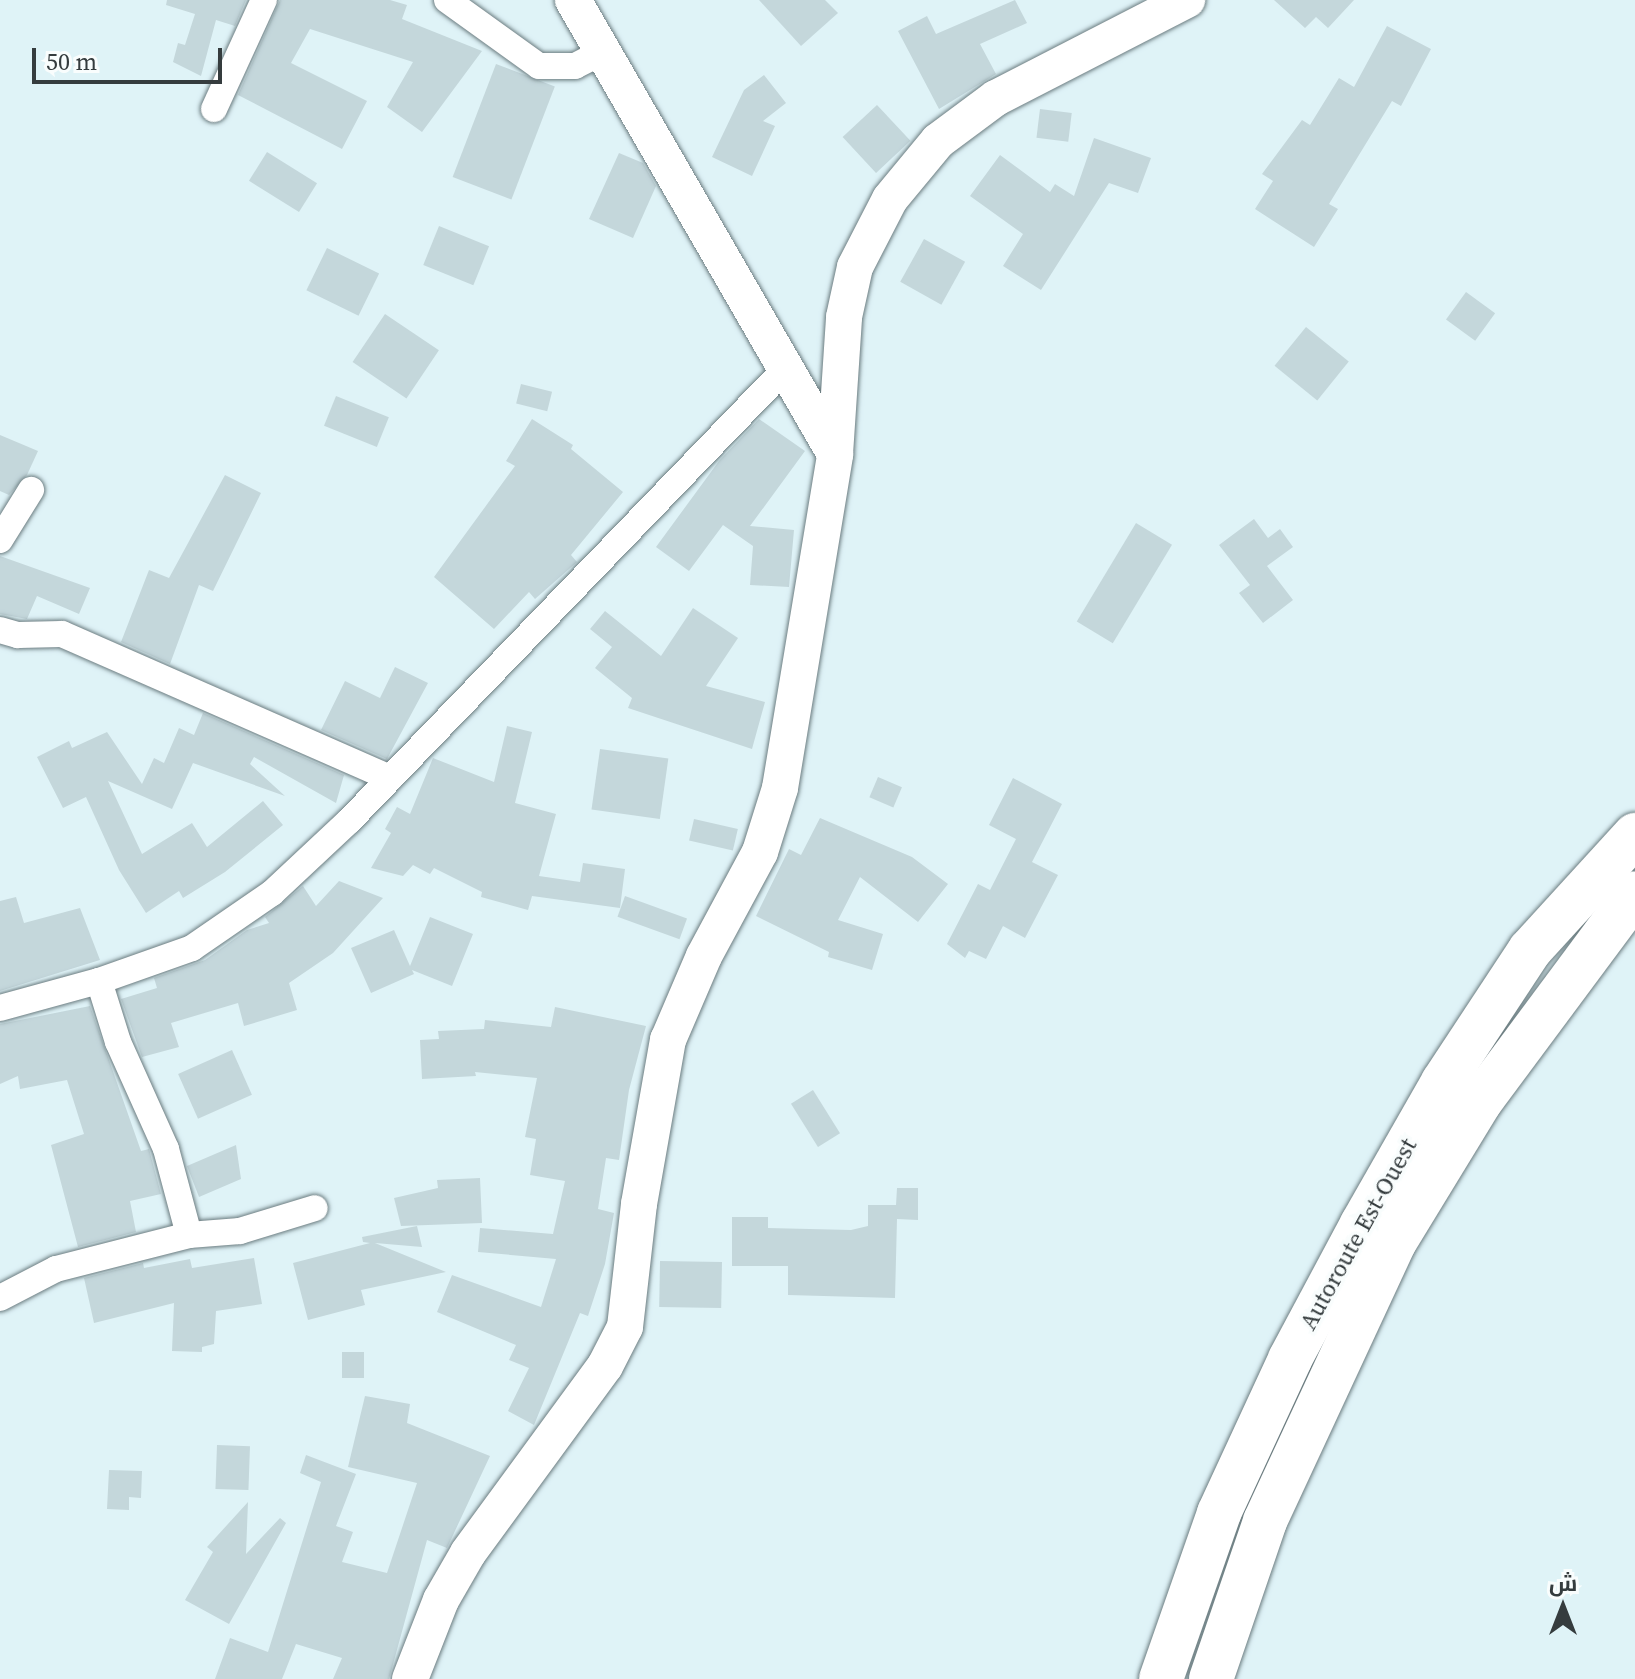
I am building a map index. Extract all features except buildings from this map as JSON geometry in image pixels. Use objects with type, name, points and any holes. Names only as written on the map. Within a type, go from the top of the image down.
[{"type":"highway","name":"Autoroute Est-Ouest","points":[[1161,1679],[1219,1513],[1290,1359],[1362,1224],[1443,1082],[1530,950],[1635,835]]},
{"type":"highway","name":"Autoroute Est-Ouest","points":[[1211,1679],[1265,1521],[1394,1243],[1480,1102],[1635,893]]},
{"type":"main road","points":[[573,0],[835,454]]},
{"type":"main road","points":[[410,1679],[441,1600],[468,1553],[605,1366],[625,1327],[639,1204],[668,1040],[704,956],[760,852],[780,788],[835,454],[847,304],[855,267],[890,199],[938,141],[996,98],[1187,0]]},
{"type":"street","points":[[214,109],[264,0]]},
{"type":"street","points":[[447,0],[539,66],[575,66],[603,52]]},
{"type":"street","points":[[0,1008],[99,981],[192,948],[272,893],[390,778],[786,368]]},
{"type":"street","points":[[0,540],[31,490]]},
{"type":"street","points":[[0,630],[18,635],[62,634],[390,778]]},
{"type":"street","points":[[99,981],[118,1042],[166,1149],[189,1235]]},
{"type":"street","points":[[0,1298],[56,1269],[189,1235],[240,1231],[315,1208]]}]
